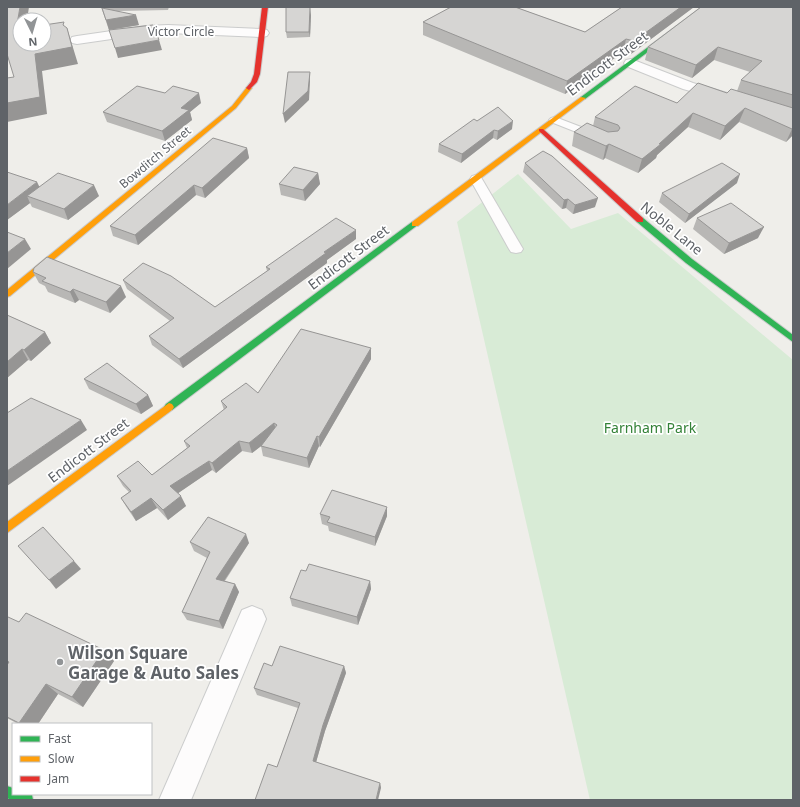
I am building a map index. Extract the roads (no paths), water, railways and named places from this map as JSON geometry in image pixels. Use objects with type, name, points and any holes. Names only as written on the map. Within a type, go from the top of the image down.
[{"type":"main road","name":"Bowditch Street","points":[[7,294],[234,107],[254,82],[259,64],[264,7]]},
{"type":"main road","name":"Endicott Street","points":[[7,528],[705,7]]},
{"type":"main road","name":"Noble Lane","points":[[541,130],[634,216],[689,261],[793,339]]},
{"type":"main road","points":[[14,795],[27,800]]},
{"type":"street","name":"Victor Circle","points":[[77,40],[146,30],[168,29],[262,33]]},
{"type":"street","points":[[631,63],[688,86],[736,99]]},
{"type":"street","points":[[175,800],[252,619]]},
{"type":"lane","points":[[555,120],[609,142]]},
{"type":"lane","points":[[476,179],[516,249]]},
{"type":"place","name":"Wilson Square Garage & Auto Sales","points":[[60,662]]},
{"type":"park label","name":"Farnham Park","points":[[650,427]]}]
